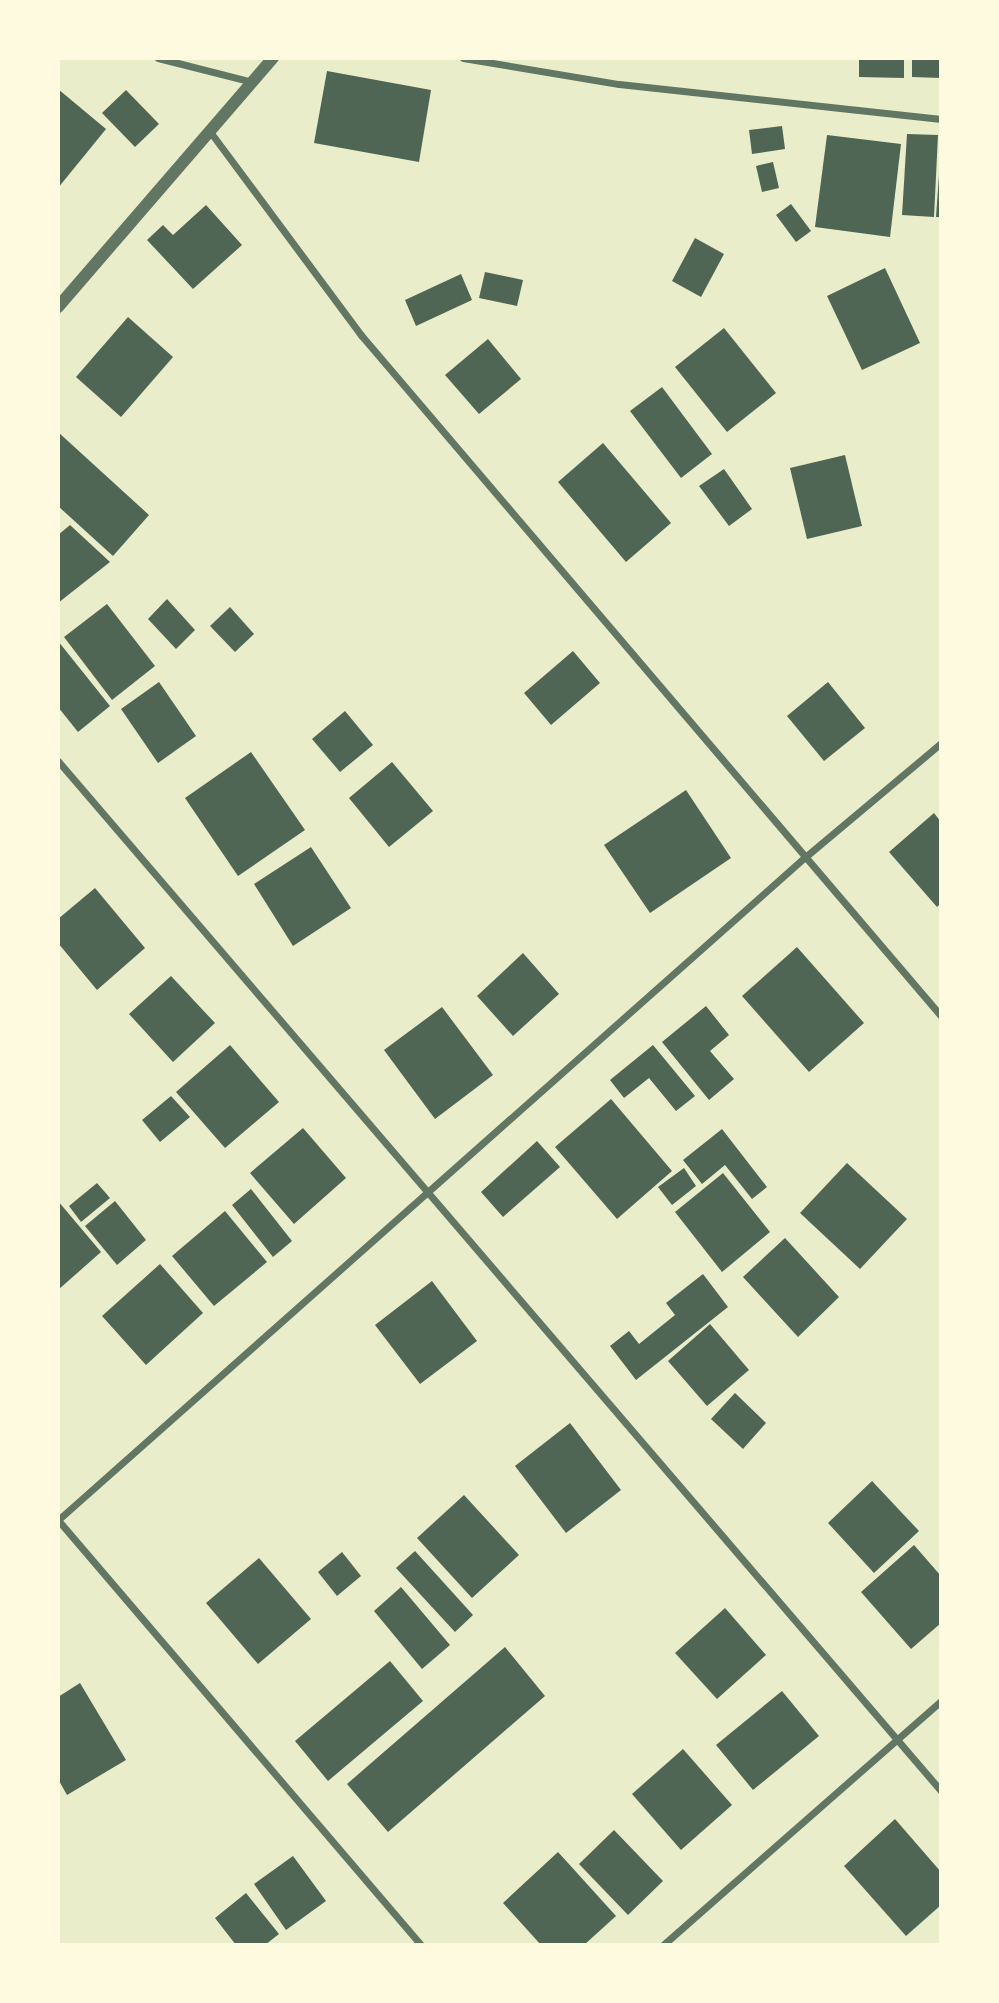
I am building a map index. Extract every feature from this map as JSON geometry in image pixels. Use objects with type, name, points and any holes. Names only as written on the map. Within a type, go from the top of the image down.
[{"type":"street","points":[[158,58],[253,82]]},
{"type":"street","points":[[58,307],[273,58]]},
{"type":"street","points":[[463,58],[619,84],[941,119]]},
{"type":"street","points":[[211,132],[362,335],[941,1016]]},
{"type":"street","points":[[422,1945],[58,1520],[804,858],[941,743]]},
{"type":"street","points":[[58,761],[941,1791]]},
{"type":"street","points":[[663,1945],[941,1702]]},
{"type":"building","points":[[859,58],[904,58],[904,78],[859,77]]},
{"type":"building","points":[[912,58],[941,58],[941,78],[912,77]]},
{"type":"building","points":[[327,71],[431,90],[419,162],[314,143]]},
{"type":"building","points":[[58,89],[106,129],[58,188]]},
{"type":"building","points":[[126,90],[159,124],[135,147],[102,113]]},
{"type":"building","points":[[782,126],[785,149],[752,154],[749,130]]},
{"type":"building","points":[[907,134],[938,135],[934,217],[902,215]]},
{"type":"building","points":[[827,135],[901,144],[890,237],[815,227]]},
{"type":"building","points":[[773,162],[779,188],[762,192],[756,166]]},
{"type":"building","points":[[939,175],[941,217],[936,217]]},
{"type":"building","points":[[791,204],[811,231],[796,242],[776,215]]},
{"type":"building","points":[[206,205],[242,245],[193,289],[147,240],[163,225],[173,235]]},
{"type":"building","points":[[695,238],[724,254],[701,297],[672,281]]},
{"type":"building","points":[[885,268],[920,343],[862,370],[827,296]]},
{"type":"building","points":[[485,272],[523,280],[517,306],[479,298]]},
{"type":"building","points":[[461,274],[472,300],[416,326],[405,300]]},
{"type":"building","points":[[128,317],[173,357],[121,417],[76,377]]},
{"type":"building","points":[[724,328],[776,393],[727,432],[675,367]]},
{"type":"building","points":[[488,339],[521,379],[479,414],[445,375]]},
{"type":"building","points":[[662,387],[712,454],[681,478],[630,411]]},
{"type":"building","points":[[58,432],[149,515],[113,556],[58,506]]},
{"type":"building","points":[[603,443],[671,523],[626,562],[558,482]]},
{"type":"building","points":[[845,455],[862,526],[807,539],[790,468]]},
{"type":"building","points":[[724,469],[752,509],[729,526],[699,486]]},
{"type":"building","points":[[70,525],[110,562],[58,603],[58,535]]},
{"type":"building","points":[[167,599],[195,630],[176,649],[148,619]]},
{"type":"building","points":[[107,604],[155,666],[112,700],[64,637]]},
{"type":"building","points":[[230,607],[254,634],[235,652],[210,626]]},
{"type":"building","points":[[58,641],[110,706],[78,732],[58,707]]},
{"type":"building","points":[[573,651],[600,683],[551,725],[524,693]]},
{"type":"building","points":[[159,682],[196,736],[158,763],[121,709]]},
{"type":"building","points":[[828,682],[865,728],[824,761],[787,716]]},
{"type":"building","points":[[345,711],[373,745],[340,772],[312,739]]},
{"type":"building","points":[[251,752],[305,830],[238,876],[185,798]]},
{"type":"building","points":[[392,762],[433,811],[389,847],[349,798]]},
{"type":"building","points":[[686,790],[731,858],[650,913],[604,845]]},
{"type":"building","points":[[934,813],[941,822],[941,903],[937,907],[889,852]]},
{"type":"building","points":[[311,847],[351,908],[293,946],[254,884]]},
{"type":"building","points":[[95,888],[145,948],[97,990],[58,943],[58,919]]},
{"type":"building","points":[[797,947],[864,1023],[809,1072],[742,996]]},
{"type":"building","points":[[523,953],[559,994],[513,1036],[477,996]]},
{"type":"building","points":[[171,976],[215,1023],[173,1062],[129,1014]]},
{"type":"building","points":[[706,1006],[729,1035],[710,1051],[734,1079],[709,1100],[662,1042]]},
{"type":"building","points":[[442,1007],[493,1075],[435,1119],[384,1050]]},
{"type":"building","points":[[230,1045],[279,1102],[225,1148],[176,1092]]},
{"type":"building","points":[[653,1045],[695,1096],[676,1111],[649,1078],[624,1098],[610,1080]]},
{"type":"building","points":[[171,1096],[190,1117],[160,1142],[142,1120]]},
{"type":"building","points":[[611,1099],[672,1171],[617,1219],[555,1147]]},
{"type":"building","points":[[303,1128],[346,1178],[294,1224],[250,1173]]},
{"type":"building","points":[[722,1129],[767,1187],[752,1199],[725,1165],[702,1184],[683,1160]]},
{"type":"building","points":[[537,1141],[560,1167],[503,1217],[481,1192]]},
{"type":"building","points":[[847,1163],[907,1219],[860,1269],[800,1213]]},
{"type":"building","points":[[684,1168],[696,1186],[672,1205],[658,1187]]},
{"type":"building","points":[[723,1173],[770,1232],[722,1272],[675,1212]]},
{"type":"building","points":[[97,1183],[110,1198],[81,1222],[69,1206]]},
{"type":"building","points":[[251,1189],[292,1241],[273,1257],[232,1205]]},
{"type":"building","points":[[58,1201],[101,1252],[58,1290]]},
{"type":"building","points":[[115,1201],[146,1240],[117,1265],[85,1226]]},
{"type":"building","points":[[225,1211],[267,1262],[214,1306],[172,1256]]},
{"type":"building","points":[[785,1238],[839,1297],[798,1337],[743,1277]]},
{"type":"building","points":[[160,1264],[203,1313],[146,1365],[102,1316]]},
{"type":"building","points":[[703,1274],[728,1307],[636,1380],[610,1346],[629,1331],[639,1344],[675,1315],[666,1303]]},
{"type":"building","points":[[432,1281],[477,1341],[420,1384],[375,1325]]},
{"type":"building","points":[[710,1324],[749,1370],[707,1406],[668,1361]]},
{"type":"building","points":[[735,1393],[766,1423],[743,1449],[711,1419]]},
{"type":"building","points":[[570,1423],[621,1490],[566,1533],[515,1466]]},
{"type":"building","points":[[872,1481],[919,1531],[874,1573],[828,1523]]},
{"type":"building","points":[[464,1495],[519,1555],[472,1598],[417,1538]]},
{"type":"building","points":[[914,1545],[941,1576],[941,1623],[911,1649],[861,1592]]},
{"type":"building","points":[[415,1551],[473,1615],[455,1632],[396,1568]]},
{"type":"building","points":[[342,1552],[361,1576],[337,1596],[318,1572]]},
{"type":"building","points":[[259,1558],[311,1619],[258,1664],[206,1603]]},
{"type":"building","points":[[401,1587],[450,1645],[422,1669],[374,1611]]},
{"type":"building","points":[[725,1608],[766,1655],[717,1699],[675,1653]]},
{"type":"building","points":[[505,1647],[545,1696],[388,1832],[347,1784]]},
{"type":"building","points":[[390,1661],[423,1701],[328,1781],[295,1741]]},
{"type":"building","points":[[80,1683],[126,1760],[67,1795],[58,1779],[58,1697]]},
{"type":"building","points":[[782,1691],[819,1736],[753,1790],[716,1745]]},
{"type":"building","points":[[683,1749],[732,1805],[681,1850],[632,1794]]},
{"type":"building","points":[[895,1819],[941,1872],[941,1905],[906,1936],[844,1866]]},
{"type":"building","points":[[614,1830],[663,1881],[628,1915],[579,1864]]},
{"type":"building","points":[[558,1852],[616,1916],[584,1945],[541,1945],[503,1903]]},
{"type":"building","points":[[293,1856],[326,1901],[286,1930],[254,1884]]},
{"type":"building","points":[[246,1893],[279,1934],[265,1945],[236,1945],[215,1918]]}]
